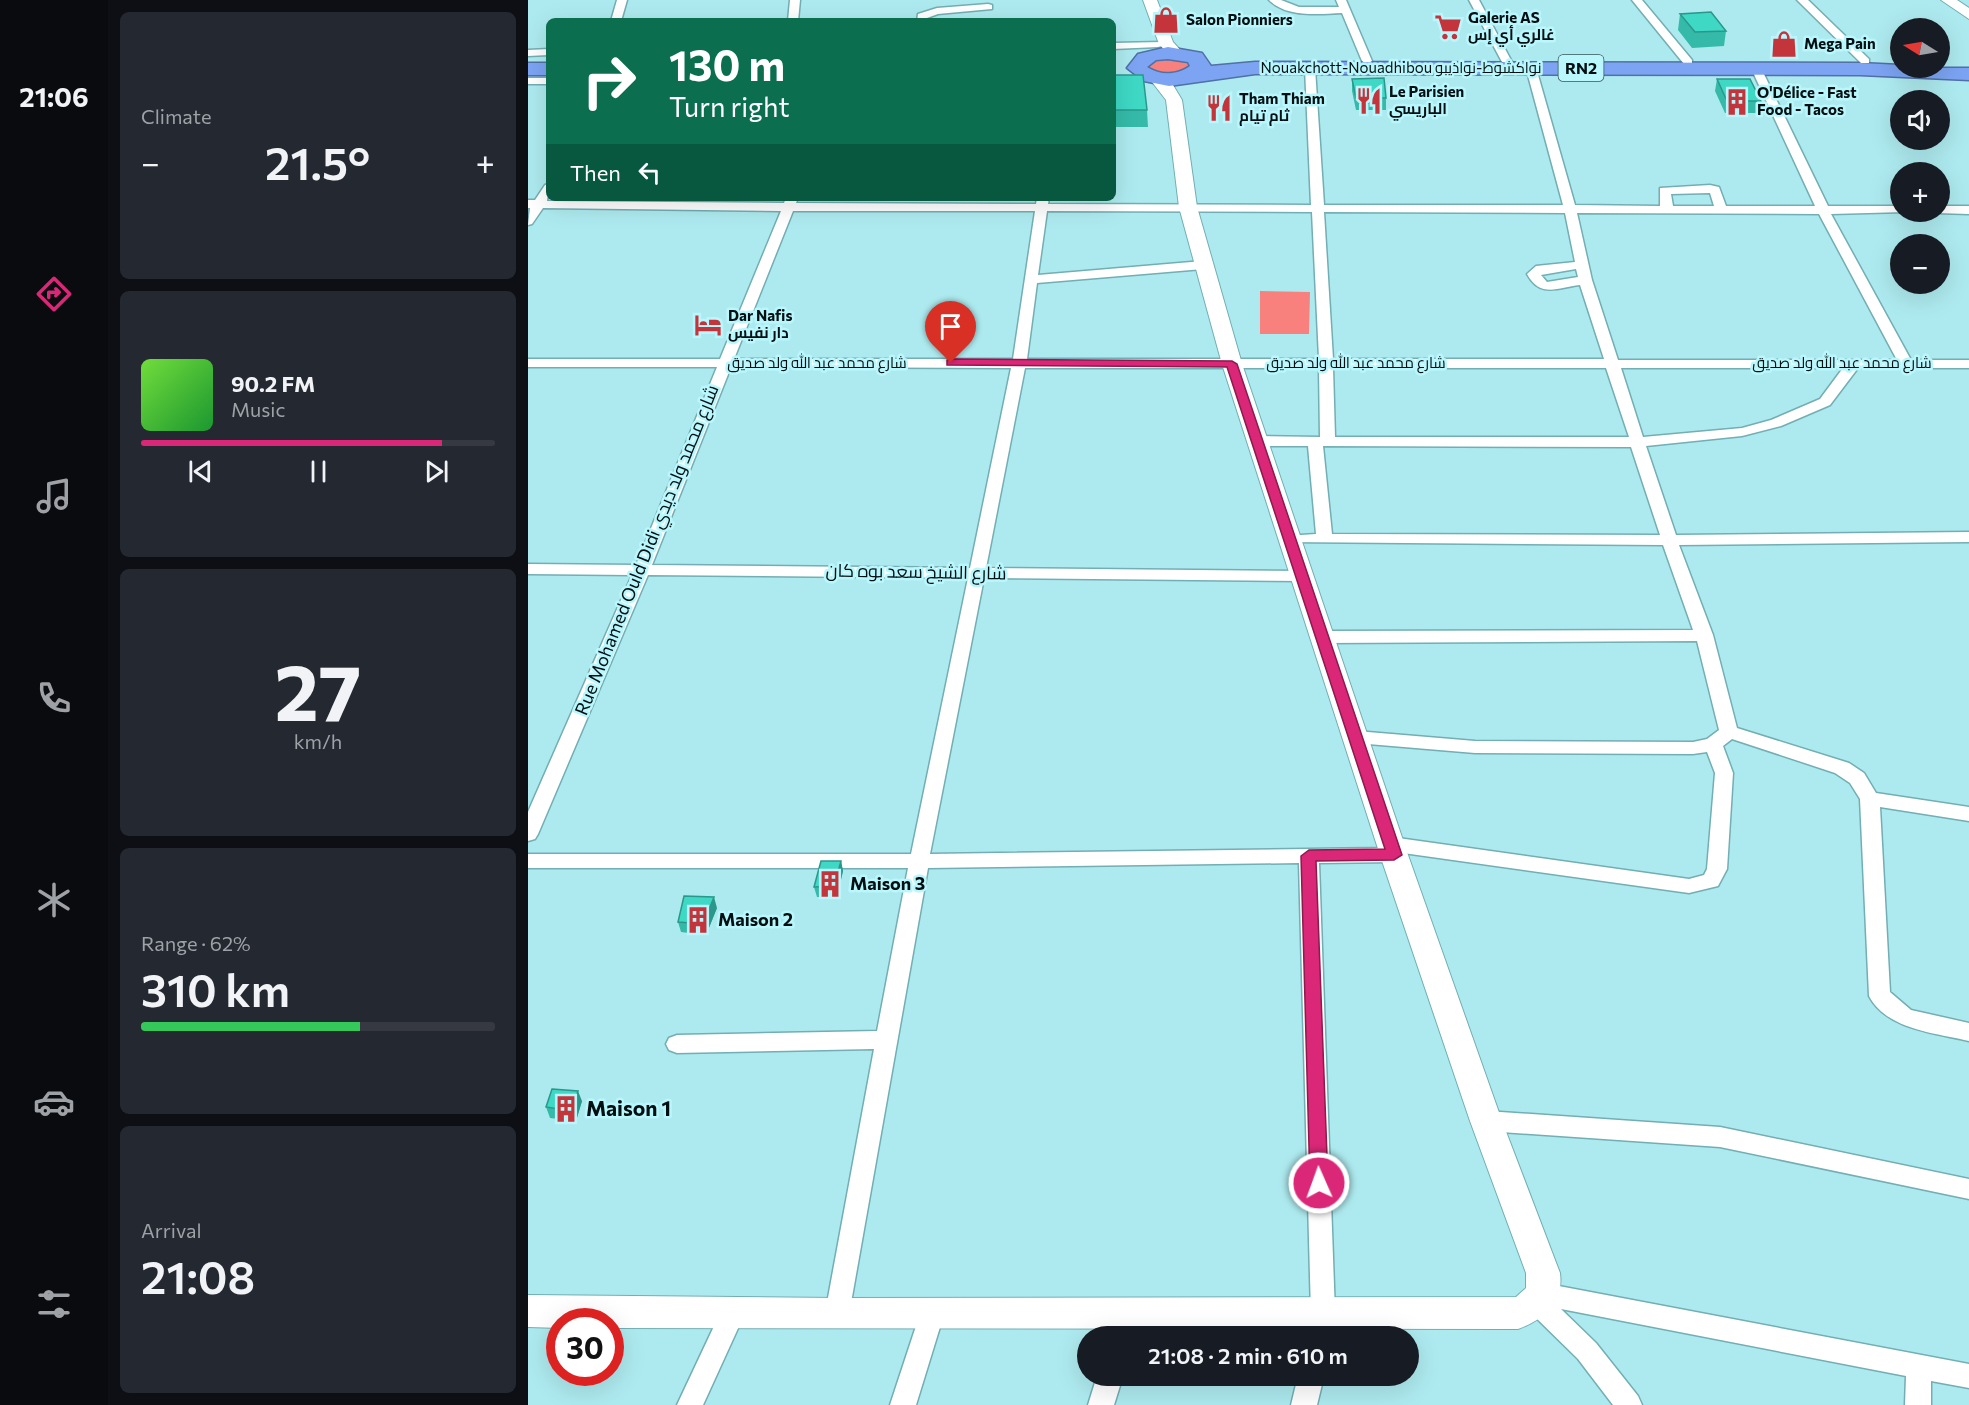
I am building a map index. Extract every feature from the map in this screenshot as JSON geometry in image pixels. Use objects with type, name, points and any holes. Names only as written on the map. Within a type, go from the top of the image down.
[{"type":"highway","name":"Nouakchott-Nouadhibou نواكشوط-نواذيبو","points":[[1171,56],[1245,69],[1756,68],[1966,65]]},
{"type":"highway","name":"Nouakchott-Nouadhibou نواكشوط-نواذيبو","points":[[1116,66],[1155,77],[1171,56]]},
{"type":"highway","name":"Nouakchott-Nouadhibou نواكشوط-نواذيبو","points":[[1116,66],[1171,56],[1255,62],[1890,60]]},
{"type":"highway","points":[[1155,77],[1137,68],[1141,60],[1171,56]]},
{"type":"highway","name":"Nouakchott-Nouadhibou نواكشوط-نواذيبو","points":[[1950,61],[1966,65]]},
{"type":"highway","points":[[528,63],[546,63]]},
{"type":"highway","points":[[528,69],[546,69]]},
{"type":"street","points":[[617,18],[622,0]]},
{"type":"street","points":[[793,18],[795,0]]},
{"type":"street","points":[[1150,0],[1182,84],[1174,100]]},
{"type":"street","points":[[1274,0],[1285,7],[1297,9],[1344,5],[1367,62]]},
{"type":"street","points":[[1474,0],[1507,62]]},
{"type":"street","points":[[1637,0],[1688,62]]},
{"type":"street","points":[[1802,0],[1865,61]]},
{"type":"street","points":[[1948,0],[1969,15]]},
{"type":"street","points":[[922,18],[931,12],[987,4]]},
{"type":"street","points":[[1116,47],[1171,56]]},
{"type":"street","points":[[528,53],[546,52]]},
{"type":"street","points":[[1310,68],[1326,363],[1321,441],[1324,539]]},
{"type":"street","points":[[528,861],[919,861],[1309,856],[1392,849],[1689,886],[1711,881],[1717,869],[1724,773],[1721,738],[1704,635],[1669,539],[1585,280],[1570,209],[1531,68]]},
{"type":"street","points":[[1756,68],[1781,128],[1823,210],[1912,364],[1969,378]]},
{"type":"street","points":[[1155,77],[1164,83],[1174,100],[1188,207],[1232,364],[1304,576],[1392,849],[1486,1121],[1543,1273],[1540,1298],[1587,1351],[1629,1405]]},
{"type":"street","points":[[528,81],[546,81]]},
{"type":"street","points":[[1667,208],[1664,191],[1710,189],[1715,190],[1721,208]]},
{"type":"street","points":[[528,221],[533,204],[546,191]]},
{"type":"street","points":[[533,204],[1042,202],[1188,207],[1890,210]]},
{"type":"street","points":[[837,1314],[919,861],[1018,363],[1042,202]]},
{"type":"street","name":"Rue Mohamed Ould Didi شارع محمد ولد ديدي","points":[[528,834],[643,568],[790,203]]},
{"type":"street","points":[[1950,210],[1969,210]]},
{"type":"street","points":[[1030,280],[1203,266]]},
{"type":"street","points":[[1581,266],[1541,268],[1534,274],[1539,283],[1545,286],[1585,280]]},
{"type":"street","name":"شارع محمد عبد الله ولد صديق","points":[[528,363],[1969,364]]},
{"type":"street","points":[[1258,441],[1638,442],[1742,432],[1776,423],[1825,402],[1854,364]]},
{"type":"street","points":[[1291,539],[1853,540],[1969,537]]},
{"type":"street","name":"شارع الشيخ سعد بوه كان","points":[[528,569],[643,568],[1304,576]]},
{"type":"street","points":[[1324,637],[1704,635]]},
{"type":"street","points":[[1356,737],[1475,747],[1693,748],[1721,738],[1842,768],[1857,778],[1870,799],[1880,996],[1905,1017],[1969,1032]]},
{"type":"street","points":[[1870,799],[1969,814]]},
{"type":"street","points":[[1309,856],[1321,1325]]},
{"type":"street","points":[[677,1044],[887,1040]]},
{"type":"street","points":[[1486,1121],[1720,1137],[1969,1189]]},
{"type":"street","points":[[528,1311],[932,1314],[1124,1325],[1321,1325],[1518,1313],[1540,1298],[1969,1376]]},
{"type":"street","points":[[690,1405],[733,1313]]},
{"type":"street","points":[[903,1405],[932,1314]]},
{"type":"street","points":[[1918,1405],[1919,1366]]},
{"type":"street","points":[[1101,1405],[1107,1386]]},
{"type":"street","points":[[1304,1405],[1309,1386]]},
{"type":"shaded area","points":[[1166,56],[1196,64],[1172,76],[1145,69],[1147,62]]},
{"type":"shaded area","points":[[1260,291],[1310,292],[1309,334],[1260,334]]},
{"type":"building","points":[[1711,12],[1726,31],[1695,32],[1680,14]]},
{"type":"building","points":[[1116,75],[1143,75],[1147,110],[1116,110]]},
{"type":"building","points":[[1384,78],[1386,98],[1356,98],[1352,79]]},
{"type":"building","points":[[1717,79],[1750,79],[1761,101],[1727,101]]},
{"type":"building","points":[[821,861],[841,861],[834,886],[814,887]]},
{"type":"building","points":[[684,896],[714,897],[703,924],[678,922]]},
{"type":"building","points":[[552,1089],[578,1091],[571,1111],[546,1107]]},
{"type":"place","name":"Salon Pionniers","points":[[1166,20]]},
{"type":"place","name":"Galerie AS غالري أي إس","points":[[1448,27]]},
{"type":"place","name":"Mega Pain","points":[[1784,44]]},
{"type":"place","name":"Le Parisien الباريسي","points":[[1369,101]]},
{"type":"place","name":"O'Délice - Fast Food - Tacos","points":[[1737,102]]},
{"type":"place","name":"Tham Thiam ثام تيام","points":[[1219,108]]},
{"type":"place","name":"Dar Nafis دار نفيس","points":[[708,325]]},
{"type":"place","name":"Maison 3","points":[[830,884]]},
{"type":"place","name":"Maison 2","points":[[698,920]]},
{"type":"place","name":"Maison 1","points":[[566,1109]]},
{"type":"route","points":[[951,363],[1232,364],[1304,576],[1394,855],[1309,856],[1319,1183]]}]
